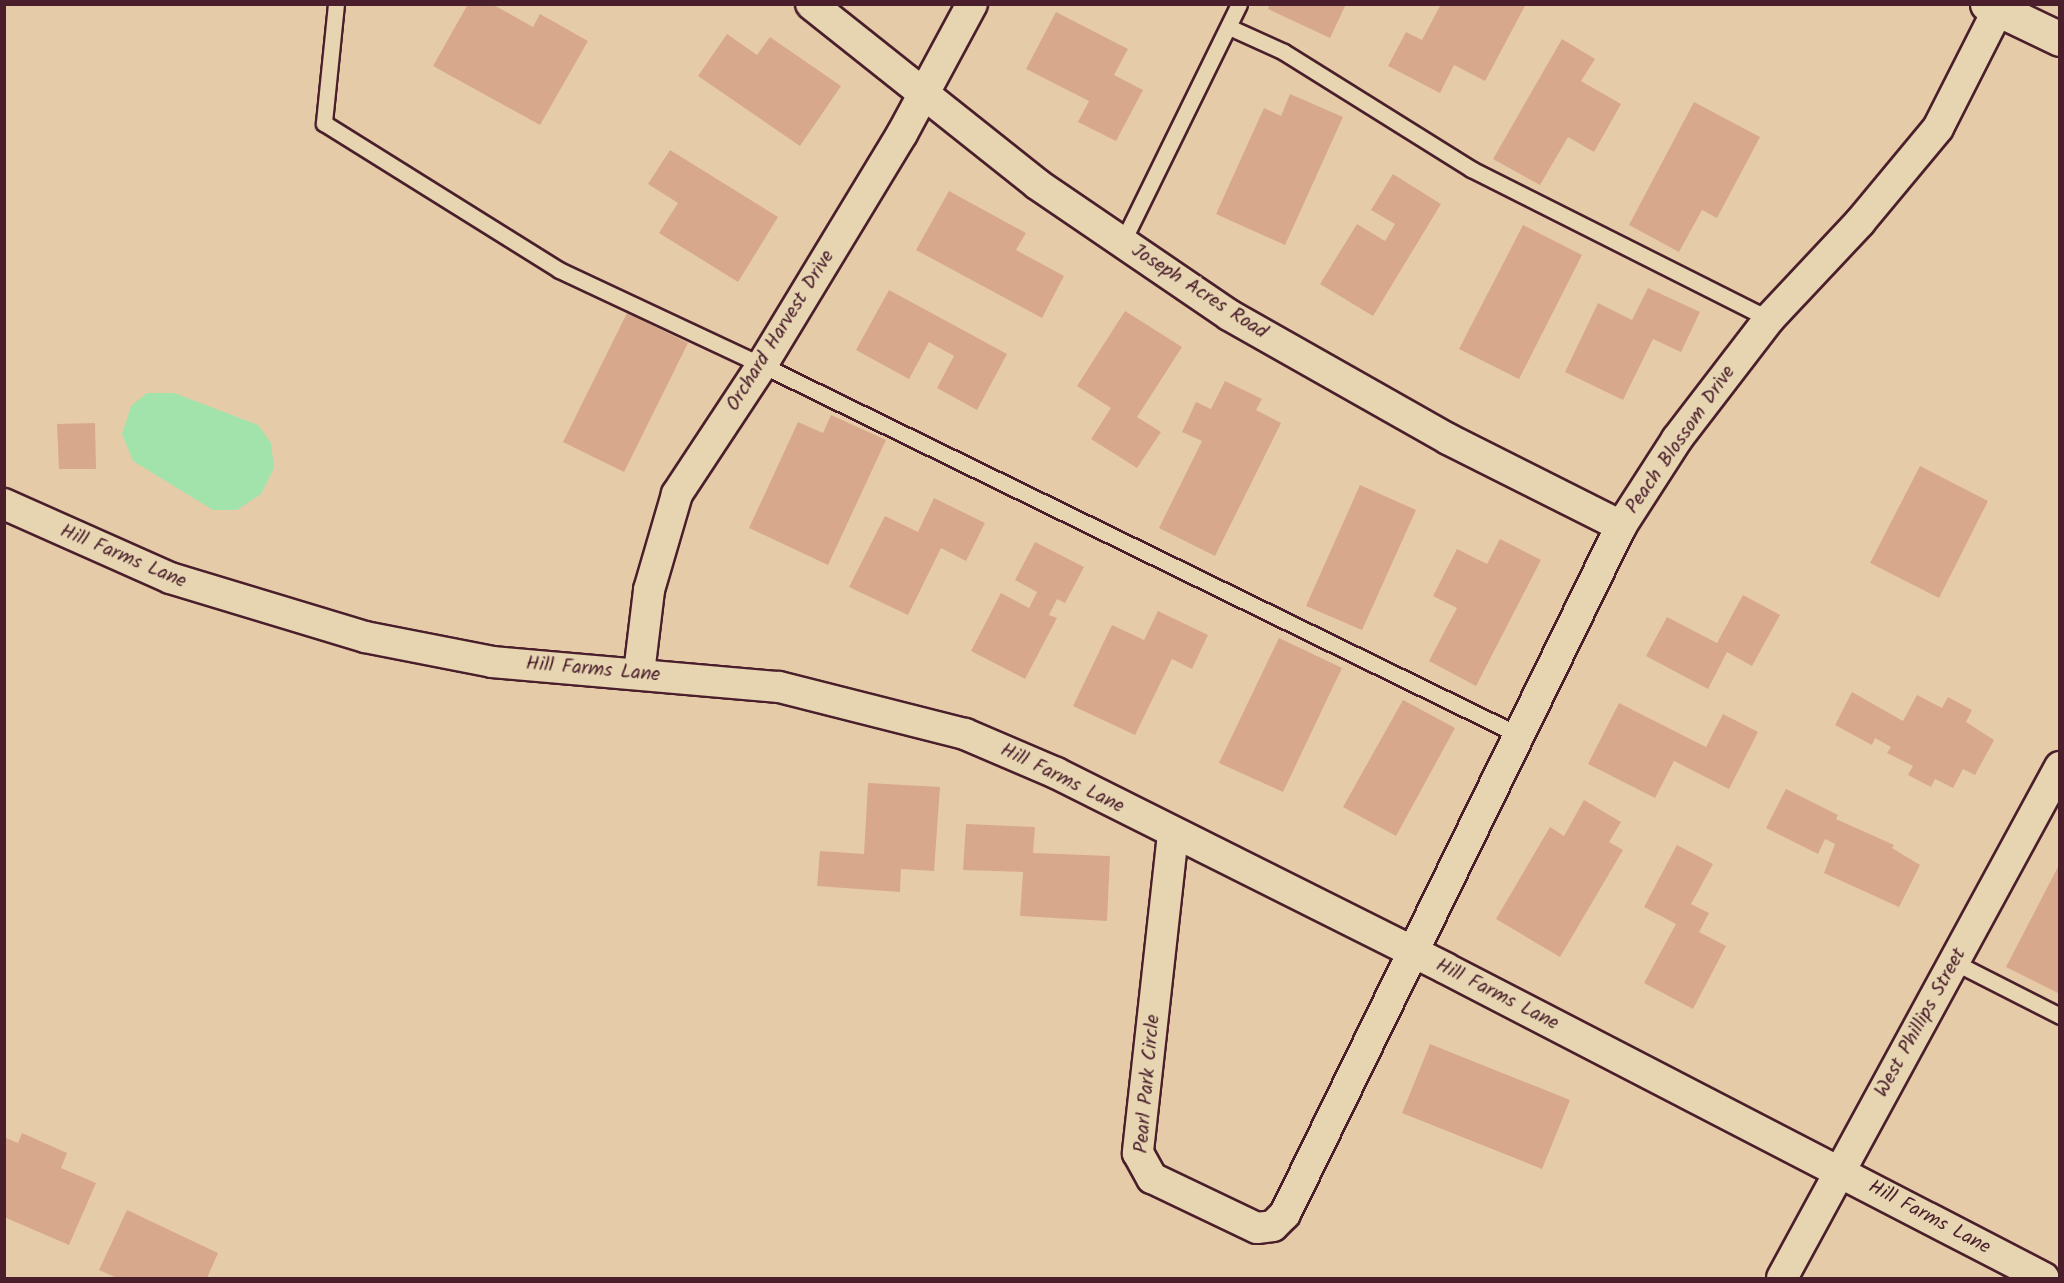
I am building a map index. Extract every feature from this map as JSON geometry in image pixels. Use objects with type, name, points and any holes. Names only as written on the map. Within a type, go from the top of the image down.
[{"type":"main road","points":[[1996,6],[2060,39]]},
{"type":"street","name":"Joseph Acres Road","points":[[811,4],[1037,184],[1229,315],[1448,439],[1621,526]]},
{"type":"street","name":"Orchard Harvest Drive","points":[[639,674],[649,590],[677,494],[762,364],[925,95],[972,4]]},
{"type":"street","name":"Peach Blossom Drive","points":[[1411,951],[1621,526],[1677,439],[1769,319],[1860,222],[1938,128],[1996,6]]},
{"type":"street","name":"Hill Farms Lane","points":[[4,504],[170,578],[365,637],[492,662],[779,687],[965,734],[1056,773],[1173,834],[1411,951],[2044,1278]]},
{"type":"street","name":"West Phillips Street","points":[[1782,1278],[2060,768]]},
{"type":"street","name":"Pearl Park Circle","points":[[1173,834],[1138,1153],[1152,1178],[1257,1228],[1273,1226],[1285,1214],[1411,951]]},
{"type":"lane","points":[[336,4],[324,123],[559,270],[762,364],[1517,734]]},
{"type":"lane","points":[[1122,243],[1239,4]]},
{"type":"lane","points":[[1229,27],[1284,52],[1471,169],[1769,319]]},
{"type":"lane","points":[[1954,962],[2060,1016]]},
{"type":"green space","points":[[147,393],[174,393],[258,425],[271,443],[274,468],[261,494],[237,510],[213,510],[133,461],[122,434],[131,406]]},
{"type":"building","points":[[468,4],[492,4],[533,27],[540,14],[588,41],[540,125],[433,66]]},
{"type":"building","points":[[1270,4],[1346,4],[1330,38],[1268,9]]},
{"type":"building","points":[[1441,4],[1526,4],[1485,81],[1454,65],[1440,93],[1388,66],[1406,32],[1422,40]]},
{"type":"building","points":[[1056,12],[1128,49],[1114,75],[1143,90],[1116,141],[1078,122],[1089,101],[1026,69]]},
{"type":"building","points":[[727,34],[757,55],[770,37],[841,86],[800,146],[698,76]]},
{"type":"building","points":[[1562,39],[1595,59],[1581,81],[1621,104],[1594,152],[1568,137],[1540,185],[1493,159]]},
{"type":"building","points":[[1290,94],[1343,117],[1285,245],[1216,214],[1264,108],[1281,116]]},
{"type":"building","points":[[1694,102],[1760,137],[1717,218],[1702,210],[1679,252],[1629,225]]},
{"type":"building","points":[[670,150],[778,217],[738,282],[659,233],[678,203],[648,184]]},
{"type":"building","points":[[1393,174],[1441,204],[1373,316],[1320,284],[1357,224],[1385,241],[1395,224],[1371,210]]},
{"type":"building","points":[[949,191],[1026,233],[1016,250],[1064,276],[1042,318],[916,250]]},
{"type":"building","points":[[1523,225],[1582,255],[1519,379],[1459,349]]},
{"type":"building","points":[[1648,288],[1700,312],[1681,352],[1653,339],[1623,400],[1565,372],[1598,303],[1632,320]]},
{"type":"building","points":[[889,290],[1007,354],[977,410],[937,388],[954,356],[929,342],[909,379],[856,350]]},
{"type":"building","points":[[1125,311],[1182,347],[1137,417],[1161,432],[1137,468],[1091,439],[1111,408],[1077,386]]},
{"type":"building","points":[[627,313],[688,343],[624,472],[563,442]]},
{"type":"building","points":[[1225,381],[1262,399],[1256,410],[1281,423],[1215,556],[1159,528],[1202,441],[1182,432],[1196,402],[1211,409]]},
{"type":"building","points":[[831,415],[886,440],[828,565],[749,528],[798,422],[823,433]]},
{"type":"building","points":[[95,423],[96,469],[59,469],[57,424]]},
{"type":"building","points":[[1920,466],[1988,501],[1939,598],[1870,563]]},
{"type":"building","points":[[1360,485],[1416,510],[1362,630],[1306,606]]},
{"type":"building","points":[[934,498],[985,523],[966,561],[941,548],[908,615],[849,587],[885,516],[918,532]]},
{"type":"building","points":[[1500,539],[1541,560],[1476,686],[1429,661],[1457,608],[1433,596],[1457,549],[1487,564]]},
{"type":"building","points":[[1035,542],[1084,567],[1065,603],[1057,599],[1049,615],[1057,618],[1025,679],[971,651],[1001,593],[1029,608],[1037,592],[1015,580]]},
{"type":"building","points":[[1743,595],[1780,615],[1752,666],[1727,652],[1708,689],[1646,656],[1667,617],[1717,643]]},
{"type":"building","points":[[1158,611],[1208,635],[1192,669],[1172,659],[1135,735],[1073,706],[1112,625],[1144,640]]},
{"type":"building","points":[[1279,638],[1342,668],[1283,792],[1219,763]]},
{"type":"building","points":[[1852,692],[1903,721],[1917,695],[1942,708],[1948,697],[1972,710],[1966,722],[1994,740],[1975,775],[1963,769],[1953,788],[1935,779],[1931,787],[1908,775],[1913,766],[1887,753],[1891,747],[1875,738],[1872,745],[1835,725]]},
{"type":"building","points":[[1403,700],[1455,728],[1396,836],[1343,807]]},
{"type":"building","points":[[1619,703],[1706,747],[1723,714],[1758,732],[1729,789],[1674,761],[1655,798],[1588,764]]},
{"type":"building","points":[[868,783],[940,787],[934,871],[901,869],[900,892],[817,886],[820,851],[864,854]]},
{"type":"building","points":[[1786,789],[1838,815],[1836,819],[1894,845],[1892,848],[1920,865],[1899,907],[1824,873],[1835,844],[1825,839],[1818,854],[1766,828]]},
{"type":"building","points":[[1584,800],[1621,822],[1609,842],[1623,850],[1560,957],[1496,919],[1550,827],[1564,836]]},
{"type":"building","points":[[966,824],[1035,827],[1033,853],[1110,856],[1107,921],[1020,916],[1023,872],[963,870]]},
{"type":"building","points":[[1677,845],[1713,864],[1691,904],[1709,913],[1699,932],[1726,946],[1693,1009],[1644,983],[1676,924],[1644,907]]},
{"type":"building","points":[[2060,863],[2060,994],[2006,967]]},
{"type":"building","points":[[1430,1044],[1570,1100],[1542,1169],[1402,1113]]},
{"type":"building","points":[[22,1133],[67,1153],[61,1168],[96,1183],[69,1245],[4,1217],[4,1137],[18,1143]]},
{"type":"building","points":[[127,1210],[218,1253],[207,1278],[117,1278],[99,1270]]}]
